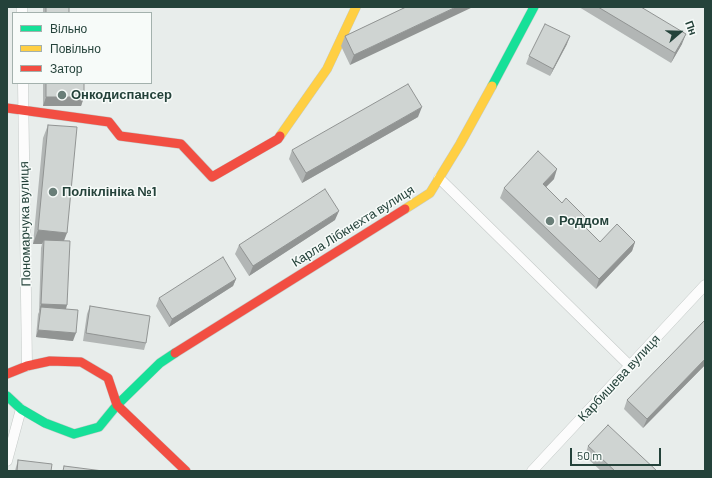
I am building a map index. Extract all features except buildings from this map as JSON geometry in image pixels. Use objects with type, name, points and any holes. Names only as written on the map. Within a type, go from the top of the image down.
[{"type":"street","points":[[7,108],[109,122],[120,136],[181,144],[212,177],[278,139],[327,69],[356,7]]},
{"type":"street","name":"Карла Лібкнехта вулиця","points":[[7,396],[20,409],[45,423],[74,434],[99,427],[117,405],[160,363],[430,193],[460,144],[534,7]]},
{"type":"street","name":"Пономарчука вулиця","points":[[23,84],[27,366]]},
{"type":"street","points":[[439,178],[630,366]]},
{"type":"street","name":"Карбишева вулиця","points":[[532,471],[705,285]]},
{"type":"street","points":[[7,374],[27,366],[50,361],[81,362],[108,378],[117,405],[186,471]]},
{"type":"street","points":[[7,461],[20,409]]},
{"type":"traffic: fast","points":[[492,86],[534,7]]},
{"type":"traffic: fast","points":[[7,396],[21,409],[45,423],[74,434],[99,427],[117,405],[160,363],[175,353]]},
{"type":"traffic: slow","points":[[280,136],[327,69],[356,7]]},
{"type":"traffic: slow","points":[[405,209],[430,193],[460,144],[492,86]]},
{"type":"traffic: jam","points":[[7,108],[109,122],[120,136],[181,144],[212,177],[278,139],[280,136]]},
{"type":"traffic: jam","points":[[175,353],[405,209]]},
{"type":"traffic: jam","points":[[7,374],[27,366],[50,361],[81,362],[108,378],[117,405],[186,471]]},
{"type":"place","name":"Онкодиспансер","points":[[62,95]]},
{"type":"place","name":"Поліклініка №1","points":[[53,192]]},
{"type":"place","name":"Роддом","points":[[550,221]]}]
